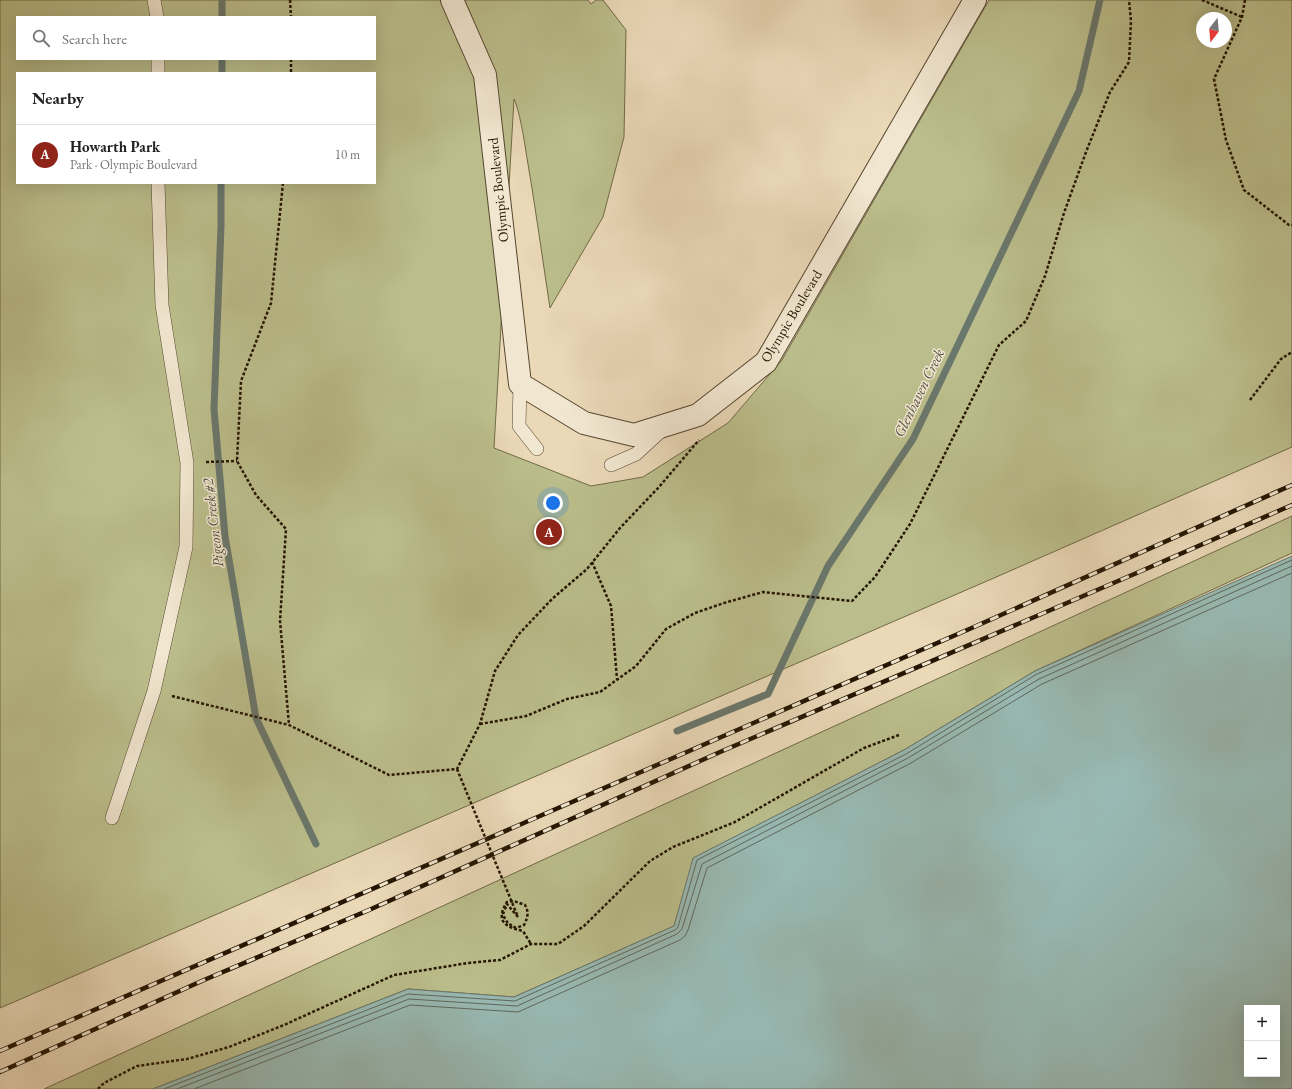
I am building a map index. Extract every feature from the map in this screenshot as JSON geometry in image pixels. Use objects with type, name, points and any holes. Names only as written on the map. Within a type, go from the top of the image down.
[{"type":"street","name":"Olympic Boulevard","points":[[452,0],[485,75],[520,384],[584,423],[634,434],[698,415],[766,362],[975,0]]},
{"type":"lane","points":[[154,0],[157,16]]},
{"type":"lane","points":[[158,60],[158,72]]},
{"type":"lane","points":[[112,818],[154,691],[186,547],[187,463],[162,305],[158,184]]},
{"type":"lane","points":[[520,384],[519,426],[537,449]]},
{"type":"lane","points":[[611,465],[636,454],[668,424]]},
{"type":"path","points":[[290,0],[290,16]]},
{"type":"path","points":[[480,724],[526,716],[567,699],[600,692],[636,666],[666,629],[695,613],[763,592],[852,601],[875,577],[910,524],[1000,345],[1026,321],[1045,276],[1064,213],[1086,152],[1110,92],[1129,62],[1131,21],[1129,0]]},
{"type":"path","points":[[1202,0],[1242,18]]},
{"type":"path","points":[[1245,0],[1242,18],[1214,79],[1226,140],[1244,190],[1292,226]]},
{"type":"path","points":[[291,60],[291,72]]},
{"type":"path","points":[[283,184],[271,303],[241,381],[237,461],[256,495],[286,529],[280,621],[289,725]]},
{"type":"path","points":[[1250,400],[1281,358],[1292,352]]},
{"type":"path","points":[[531,944],[523,931],[510,927],[502,921],[501,916],[507,902],[514,901],[525,904],[528,910],[524,925],[516,928],[508,924],[505,920],[503,914],[507,904],[518,917],[457,769],[480,724],[495,671],[518,635],[552,600],[587,569],[620,528],[700,439]]},
{"type":"path","points":[[187,463],[237,461]]},
{"type":"path","points":[[592,562],[611,606],[618,679]]},
{"type":"path","points":[[175,696],[289,725],[389,775],[457,769]]},
{"type":"path","points":[[98,1089],[104,1083],[137,1066],[187,1059],[229,1047],[284,1025],[394,975],[468,963],[500,960],[531,944],[558,944],[584,926],[650,861],[673,847],[735,822],[864,748],[899,735]]},
{"type":"green space","points":[[0,0],[588,0],[591,4],[596,0],[603,0],[626,30],[624,137],[603,217],[550,308],[524,139],[514,99],[494,448],[591,486],[643,477],[728,423],[782,360],[989,0],[1292,0],[1292,447],[994,578],[0,1008]]},
{"type":"green space","points":[[1292,516],[1292,553],[1035,671],[904,750],[694,858],[674,926],[514,997],[408,989],[153,1089],[44,1089]]},
{"type":"water","points":[[1292,556],[1292,1089],[153,1089],[408,989],[514,997],[674,926],[693,858],[904,750],[1035,671]]},
{"type":"waterway","name":"Pigeon Creek #2","points":[[222,0],[222,16]]},
{"type":"waterway","name":"Glenhaven Creek","points":[[677,731],[768,694],[828,566],[913,439],[1079,91],[1100,0]]},
{"type":"waterway","name":"Pigeon Creek #2","points":[[222,60],[222,72]]},
{"type":"waterway","name":"Pigeon Creek #2","points":[[221,184],[221,226],[214,409],[225,536],[256,718],[316,844]]},
{"type":"railway","points":[[0,1051],[974,627],[1292,485]]},
{"type":"railway","points":[[0,1072],[204,980],[369,910],[720,752],[1292,505]]},
{"type":"place","name":"Howarth Park","points":[[549,532]]}]
